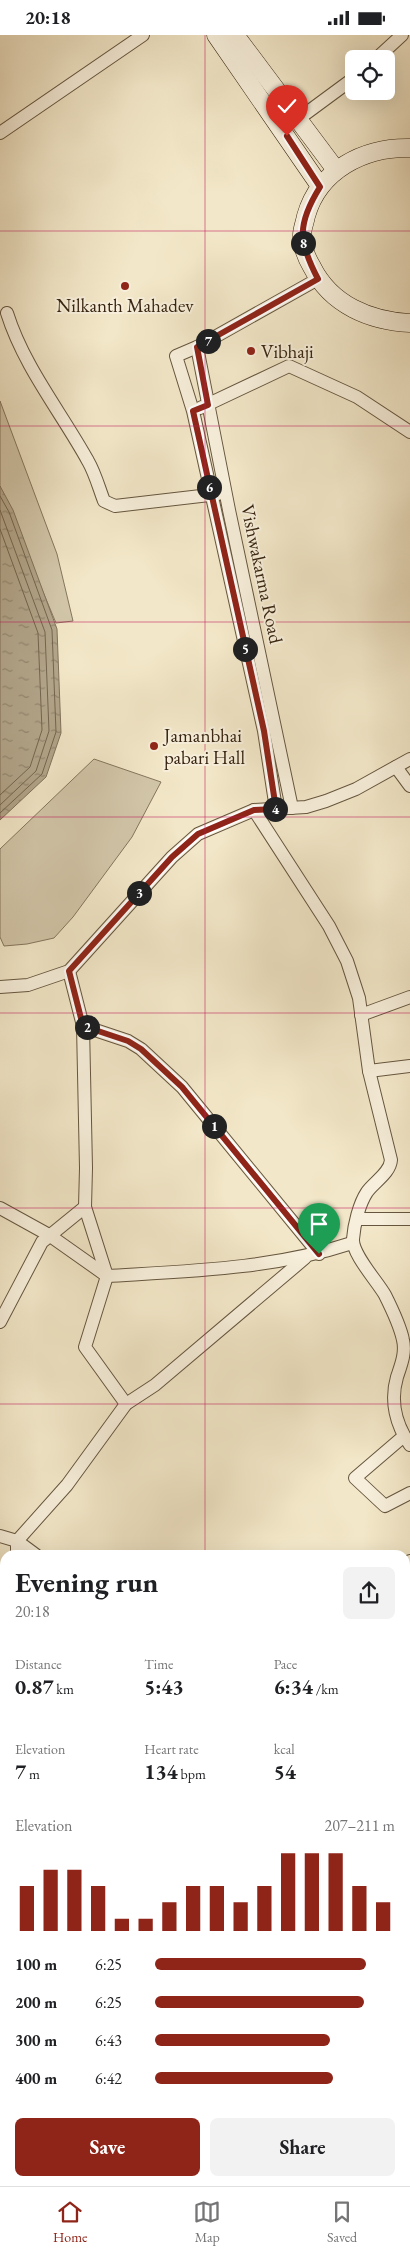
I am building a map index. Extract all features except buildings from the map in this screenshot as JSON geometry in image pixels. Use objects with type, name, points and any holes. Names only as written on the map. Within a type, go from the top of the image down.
[{"type":"main road","points":[[216,35],[320,187]]},
{"type":"main road","points":[[235,35],[336,171]]},
{"type":"main road","points":[[410,148],[381,150],[355,158],[336,171],[320,187],[312,199],[302,234],[305,253],[318,279],[331,294],[355,311],[388,321],[410,323]]},
{"type":"street","points":[[0,133],[143,35]]},
{"type":"street","points":[[386,50],[402,35]]},
{"type":"street","points":[[297,120],[345,85]]},
{"type":"street","name":"Vishwakarma Road","points":[[276,809],[264,731],[193,411],[176,356],[197,347],[318,279]]},
{"type":"street","points":[[7,313],[14,337],[89,463],[104,501],[116,505],[225,493]]},
{"type":"street","name":"Vishwakarma Road","points":[[197,347],[225,493],[292,808]]},
{"type":"street","points":[[193,411],[289,366],[358,397],[410,432]]},
{"type":"street","points":[[0,987],[28,985],[69,971],[172,857],[198,834],[254,810],[292,808],[326,801],[356,789],[410,759]]},
{"type":"street","points":[[396,767],[410,786]]},
{"type":"street","points":[[254,810],[329,926],[347,961],[359,998],[369,1071],[391,1160],[388,1170],[366,1194],[352,1243],[385,1295],[400,1326],[404,1343],[404,1359],[393,1394],[395,1413],[407,1441],[355,1478],[385,1506],[410,1493]]},
{"type":"street","points":[[69,971],[83,1026],[86,1168],[84,1207],[108,1276],[85,1347],[126,1404]]},
{"type":"street","points":[[361,1015],[410,997]]},
{"type":"street","points":[[83,1026],[128,1041],[141,1049],[182,1087],[313,1255]]},
{"type":"street","points":[[369,1071],[410,1066]]},
{"type":"street","points":[[0,1322],[36,1251],[49,1235],[84,1207]]},
{"type":"street","points":[[0,1208],[49,1235],[108,1276],[243,1267],[313,1255],[352,1243]]},
{"type":"street","points":[[358,1219],[410,1219]]},
{"type":"street","points":[[18,1550],[17,1541],[67,1485],[126,1404],[155,1385],[313,1255]]},
{"type":"street","points":[[0,1536],[17,1541],[29,1550]]},
{"type":"shaded area","points":[[0,401],[57,554],[73,621],[56,623],[0,489]]},
{"type":"shaded area","points":[[94,759],[161,782],[132,837],[73,917],[54,938],[27,944],[4,946],[0,937],[0,849]]},
{"type":"water","points":[[0,486],[13,510],[57,629],[61,733],[46,777],[0,820]]},
{"type":"place","name":"Nilkanth Mahadev","points":[[125,286]]},
{"type":"place","name":"Vibhaji","points":[[251,351]]},
{"type":"place","name":"Jamanbhai pabari Hall","points":[[154,746]]},
{"type":"route","points":[[287,136],[320,187],[312,199],[302,234],[305,253],[318,279],[197,347],[208,405],[193,411],[264,731],[276,809],[254,810],[198,834],[172,857],[69,971],[83,1026],[115,1035],[141,1049],[182,1087],[319,1254]]}]
